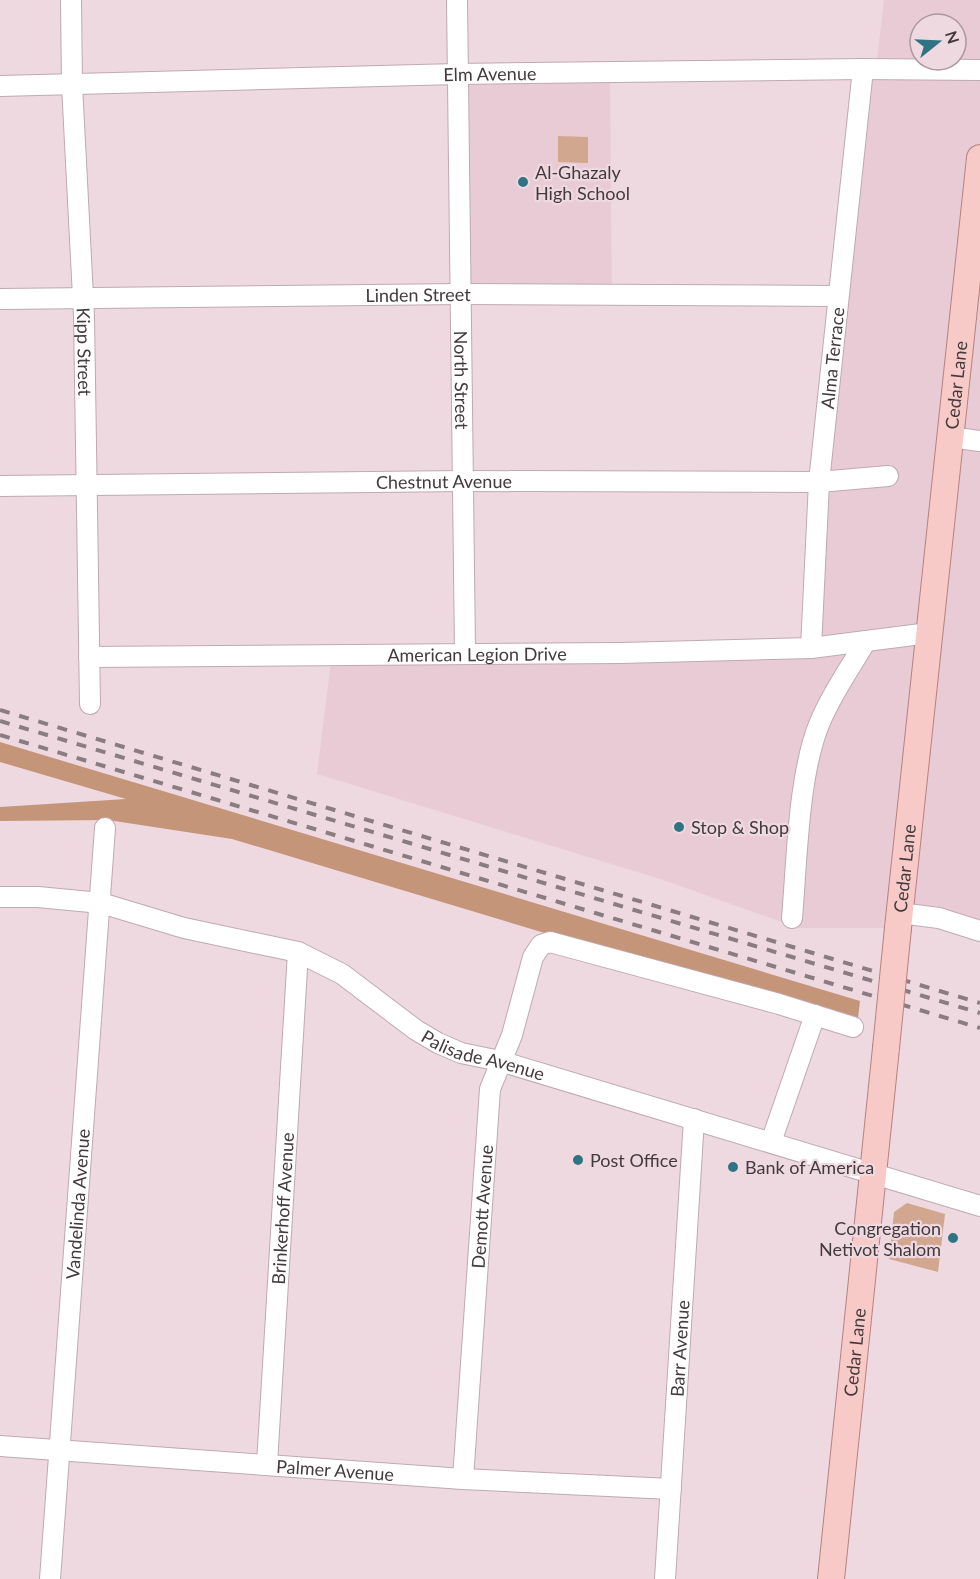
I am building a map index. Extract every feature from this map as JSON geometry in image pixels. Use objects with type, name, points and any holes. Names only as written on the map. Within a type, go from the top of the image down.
[{"type":"main road","name":"Cedar Lane","points":[[831,1579],[980,158]]},
{"type":"street","name":"Kipp Street","points":[[71,0],[72,85],[83,298],[90,704]]},
{"type":"street","name":"North Street","points":[[457,0],[465,652]]},
{"type":"street","name":"Elm Avenue","points":[[0,86],[457,74],[863,69],[980,70]]},
{"type":"street","name":"Alma Terrace","points":[[811,648],[819,482],[863,69]]},
{"type":"street","name":"Linden Street","points":[[0,299],[461,294],[838,296]]},
{"type":"street","points":[[950,437],[980,441]]},
{"type":"street","name":"Chestnut Avenue","points":[[0,486],[85,483],[464,481],[819,482],[888,476]]},
{"type":"street","name":"American Legion Drive","points":[[89,657],[465,652],[620,653],[811,648],[929,633]]},
{"type":"street","points":[[792,918],[807,769],[812,744],[832,697],[866,641]]},
{"type":"street","name":"Vandelinda Avenue","points":[[50,1579],[105,828]]},
{"type":"street","name":"Palisade Avenue","points":[[0,897],[38,897],[101,903],[184,928],[298,952],[342,974],[416,1030],[461,1053],[500,1061],[980,1206]]},
{"type":"street","points":[[899,921],[939,918],[980,931]]},
{"type":"street","name":"Demott Avenue","points":[[463,1479],[490,1089],[512,1035],[533,957],[541,945],[550,942],[814,1015]]},
{"type":"street","name":"Brinkerhoff Avenue","points":[[267,1464],[298,952]]},
{"type":"street","points":[[771,1142],[814,1015],[854,1027]]},
{"type":"street","name":"Barr Avenue","points":[[665,1579],[694,1119]]},
{"type":"street","name":"Palmer Avenue","points":[[0,1446],[463,1479],[671,1489]]},
{"type":"shaded area","points":[[884,0],[980,0],[980,931],[901,913],[898,928],[799,928],[660,879],[317,774],[332,653],[810,648],[863,69],[876,68]]},
{"type":"shaded area","points":[[610,72],[612,295],[461,294],[457,74]]},
{"type":"shaded area","points":[[558,136],[588,137],[588,163],[558,162]]},
{"type":"shaded area","points":[[0,742],[860,1001],[857,1027],[232,839],[108,820],[0,821],[0,807],[126,799],[0,762]]},
{"type":"shaded area","points":[[907,1203],[945,1214],[938,1272],[889,1259],[894,1212]]},
{"type":"railway","points":[[0,710],[980,1003]]},
{"type":"railway","points":[[0,721],[980,1013]]},
{"type":"railway","points":[[0,735],[980,1028]]},
{"type":"place","name":"Al-Ghazaly High School","points":[[523,182]]},
{"type":"place","name":"Stop & Shop","points":[[679,827]]},
{"type":"place","name":"Post Office","points":[[578,1160]]},
{"type":"place","name":"Bank of America","points":[[733,1167]]},
{"type":"place","name":"Congregation Netivot Shalom","points":[[953,1238]]}]
